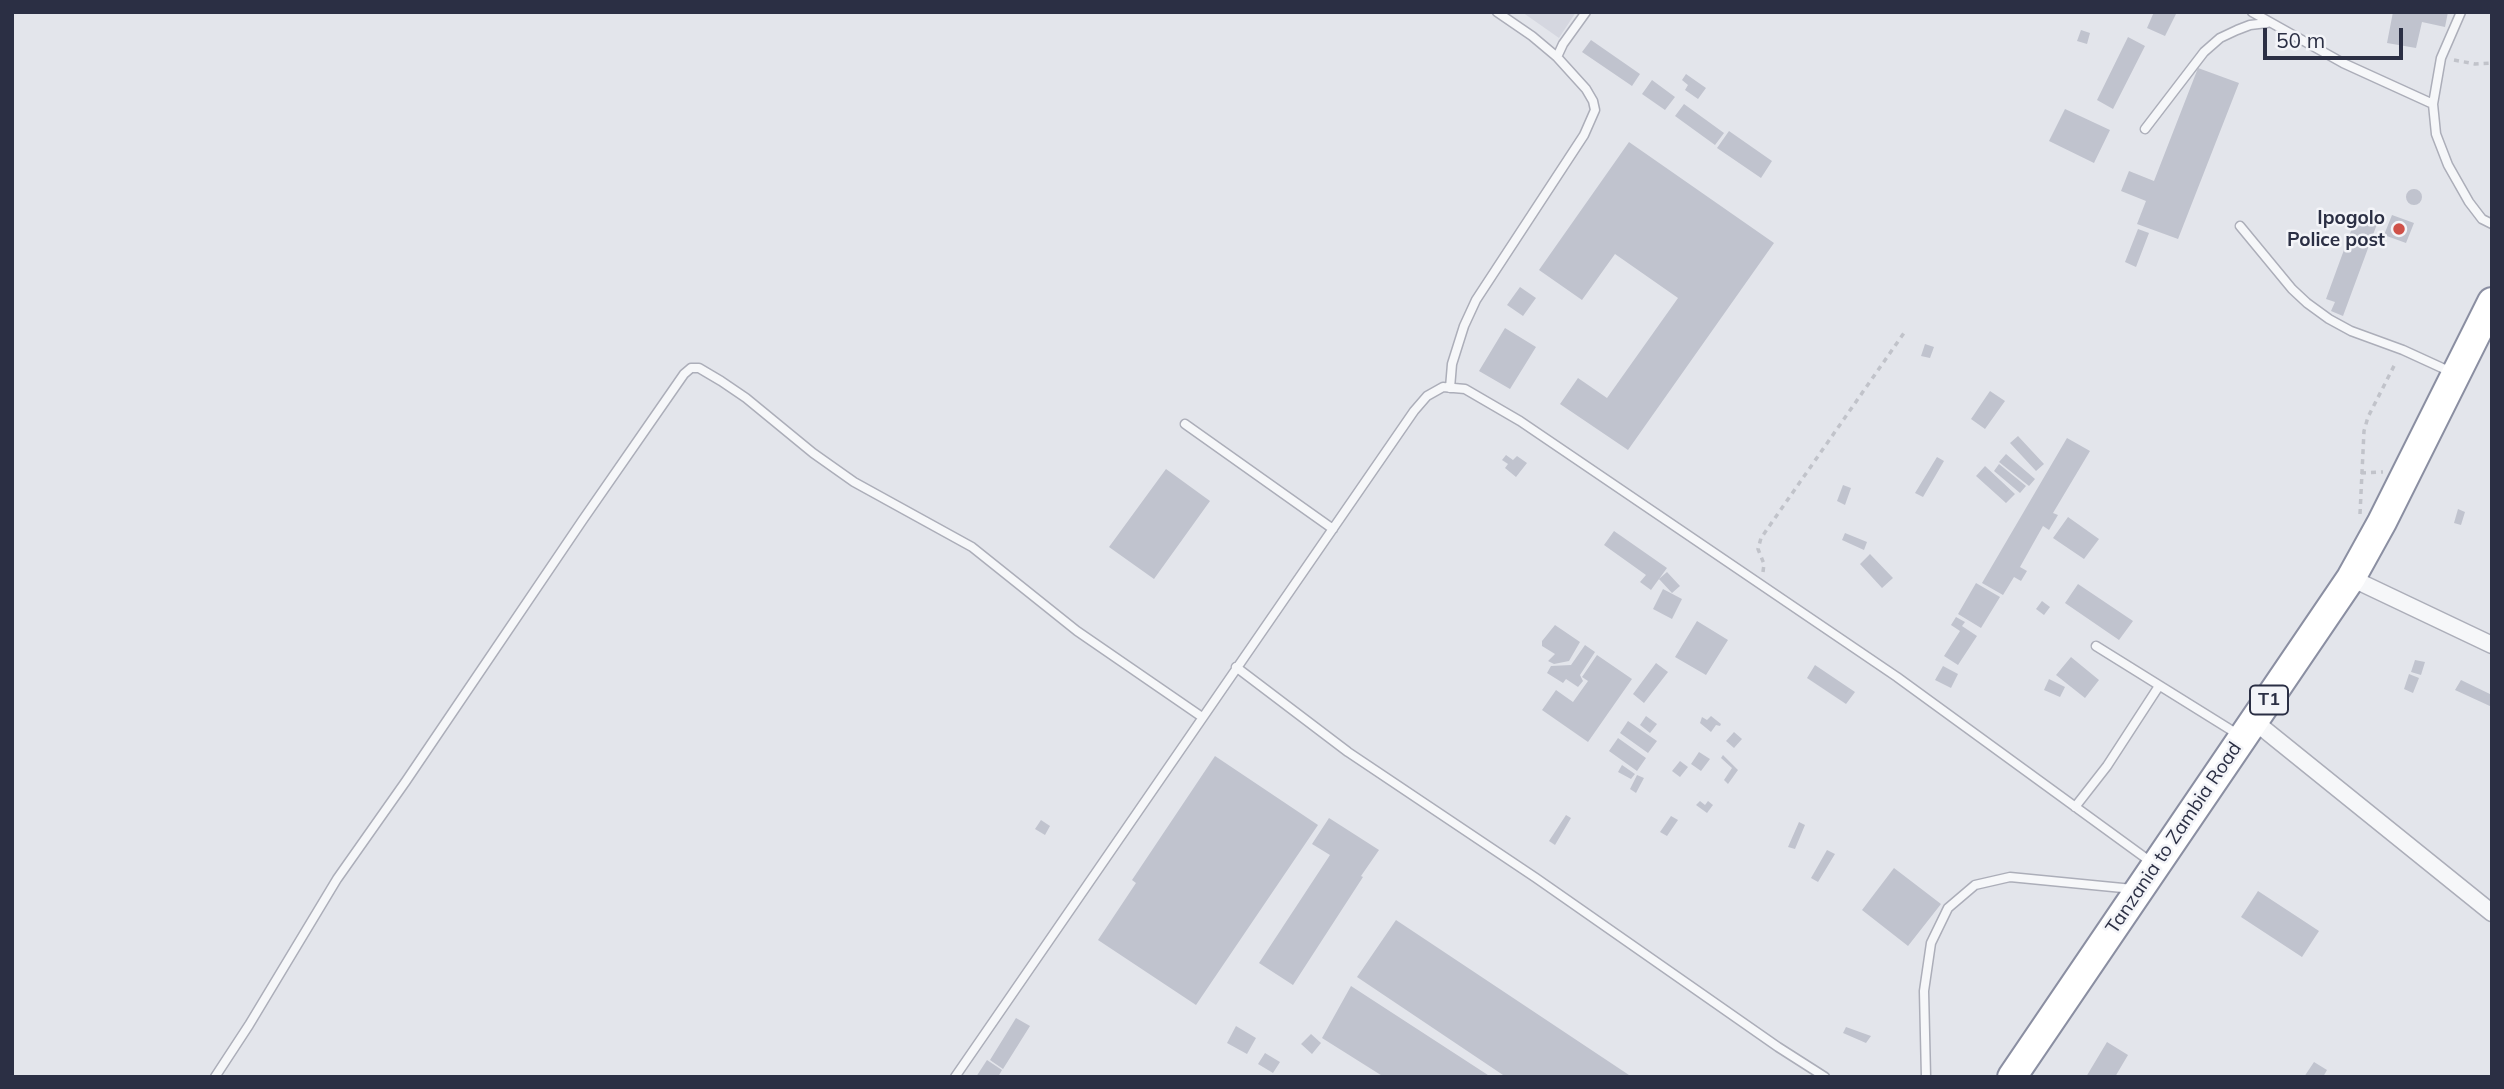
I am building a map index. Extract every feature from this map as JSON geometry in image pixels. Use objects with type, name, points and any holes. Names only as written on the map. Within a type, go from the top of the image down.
[{"type":"highway","name":"Tanzania to Zambia Road","points":[[2012,1077],[2351,578],[2492,302]]},
{"type":"street","points":[[2351,578],[2492,645]]},
{"type":"street","points":[[2248,729],[2492,913]]},
{"type":"lane","points":[[1450,387],[1452,365],[1464,326],[1476,300],[1590,125],[1595,110],[1593,101],[1557,57],[1497,12]]},
{"type":"lane","points":[[1557,57],[1586,12]]},
{"type":"lane","points":[[2252,12],[2343,63],[2433,104]]},
{"type":"lane","points":[[2461,12],[2442,56],[2433,104],[2436,134],[2448,165],[2482,219],[2492,224]]},
{"type":"lane","points":[[2145,130],[2204,52],[2220,38],[2250,25],[2269,23]]},
{"type":"lane","points":[[2240,226],[2307,303],[2351,331],[2403,350],[2456,374]]},
{"type":"lane","points":[[215,1077],[337,879],[407,781],[684,374],[691,369],[699,368],[746,398],[813,453],[854,482],[972,547],[1067,623],[1202,717]]},
{"type":"lane","points":[[955,1077],[1414,411],[1435,390],[1450,387],[1465,389],[1520,421],[1897,677],[2156,866]]},
{"type":"lane","points":[[1185,424],[1333,529]]},
{"type":"lane","points":[[2096,646],[2159,686],[2248,729]]},
{"type":"lane","points":[[1236,667],[1348,752],[1423,800],[1825,1077]]},
{"type":"lane","points":[[2074,807],[2107,766],[2159,686]]},
{"type":"lane","points":[[1926,1077],[1924,991],[1931,943],[1948,908],[1975,885],[2010,877],[2139,890]]},
{"type":"path","points":[[2442,56],[2475,64],[2492,63]]},
{"type":"path","points":[[1759,584],[1764,568],[1758,549],[1760,538],[1906,330]]},
{"type":"path","points":[[2368,547],[2359,499],[2364,431],[2374,405],[2403,350]]},
{"type":"shaded area","points":[[1522,12],[1576,12],[1559,38]]},
{"type":"building","points":[[2154,12],[2177,12],[2165,36],[2147,28]]},
{"type":"building","points":[[2393,12],[2448,12],[2445,27],[2422,22],[2416,48],[2387,43]]},
{"type":"building","points":[[2081,30],[2090,33],[2087,44],[2077,41]]},
{"type":"building","points":[[2128,37],[2145,46],[2113,109],[2097,100]]},
{"type":"building","points":[[1591,40],[1640,74],[1632,86],[1582,52]]},
{"type":"building","points":[[2198,68],[2239,83],[2178,239],[2137,224],[2146,201],[2121,191],[2129,171],[2154,181]]},
{"type":"building","points":[[1686,74],[1706,88],[1698,99],[1685,90],[1688,85],[1682,80]]},
{"type":"building","points":[[1652,80],[1675,97],[1665,110],[1642,94]]},
{"type":"building","points":[[1684,104],[1724,133],[1715,145],[1675,116]]},
{"type":"building","points":[[2065,109],[2110,130],[2094,163],[2049,141]]},
{"type":"building","points":[[1729,131],[1772,161],[1761,178],[1717,148]]},
{"type":"building","points":[[1629,142],[1774,243],[1628,450],[1560,404],[1578,378],[1607,398],[1678,298],[1615,254],[1582,300],[1539,270]]},
{"type":"building","points":[[2414,189],[2422,197],[2414,205],[2406,197]]},
{"type":"building","name":"Ipogolo Police post","points":[[2392,215],[2414,223],[2406,243],[2384,235]]},
{"type":"building","points":[[2356,217],[2377,224],[2343,316],[2331,311],[2335,302],[2326,299]]},
{"type":"building","points":[[2138,229],[2149,233],[2136,267],[2125,262]]},
{"type":"building","points":[[1520,287],[1536,298],[1523,316],[1507,305]]},
{"type":"building","points":[[1505,328],[1536,347],[1510,389],[1479,371]]},
{"type":"building","points":[[1925,344],[1934,347],[1930,358],[1921,356]]},
{"type":"building","points":[[1990,391],[2005,401],[1985,429],[1971,419]]},
{"type":"building","points":[[2018,436],[2044,464],[2036,471],[2010,443]]},
{"type":"building","points":[[2067,438],[2090,451],[2053,513],[2058,515],[2049,530],[2043,526],[2020,567],[2027,571],[2021,581],[2014,577],[2003,595],[1982,583]]},
{"type":"building","points":[[2006,454],[2035,479],[2029,486],[1999,462]]},
{"type":"building","points":[[1506,455],[1513,460],[1517,456],[1527,463],[1516,477],[1505,468],[1508,464],[1502,460]]},
{"type":"building","points":[[1937,457],[1944,461],[1923,497],[1915,493]]},
{"type":"building","points":[[1999,464],[2026,486],[2020,493],[1994,471]]},
{"type":"building","points":[[1985,466],[2015,494],[2006,503],[1976,476]]},
{"type":"building","points":[[1166,469],[1210,501],[1154,579],[1109,547]]},
{"type":"building","points":[[1843,485],[1851,488],[1845,505],[1837,501]]},
{"type":"building","points":[[2458,509],[2465,512],[2461,525],[2454,523]]},
{"type":"building","points":[[2068,517],[2099,539],[2084,559],[2053,538]]},
{"type":"building","points":[[1614,531],[1667,568],[1651,590],[1640,582],[1646,575],[1604,545]]},
{"type":"building","points":[[1845,533],[1867,542],[1864,550],[1842,540]]},
{"type":"building","points":[[1870,554],[1893,578],[1882,588],[1860,564]]},
{"type":"building","points":[[1667,572],[1680,586],[1672,593],[1659,579]]},
{"type":"building","points":[[1976,583],[2000,597],[1981,628],[1958,614]]},
{"type":"building","points":[[2078,584],[2133,621],[2119,640],[2065,603]]},
{"type":"building","points":[[1663,589],[1682,599],[1672,619],[1653,609]]},
{"type":"building","points":[[2042,601],[2050,607],[2044,615],[2036,609]]},
{"type":"building","points":[[1956,617],[1965,622],[1962,626],[1977,636],[1958,665],[1944,656],[1960,631],[1951,625]]},
{"type":"building","points":[[1697,621],[1728,640],[1706,675],[1675,657]]},
{"type":"building","points":[[1555,625],[1580,642],[1569,661],[1554,664],[1548,661],[1555,654],[1542,646],[1542,641]]},
{"type":"building","points":[[1585,645],[1595,652],[1580,675],[1583,681],[1578,687],[1566,679],[1563,683],[1547,673],[1551,666],[1571,665]]},
{"type":"building","points":[[1597,655],[1632,679],[1588,742],[1542,710],[1556,690],[1573,702],[1588,681],[1582,677]]},
{"type":"building","points":[[2071,657],[2099,680],[2085,698],[2056,675]]},
{"type":"building","points":[[2415,660],[2425,662],[2421,675],[2411,672]]},
{"type":"building","points":[[1656,663],[1668,672],[1644,703],[1633,694]]},
{"type":"building","points":[[1815,665],[1855,692],[1846,704],[1807,678]]},
{"type":"building","points":[[1943,666],[1958,674],[1951,688],[1935,680]]},
{"type":"building","points":[[2409,674],[2419,678],[2413,693],[2404,689]]},
{"type":"building","points":[[2049,679],[2065,687],[2060,697],[2044,690]]},
{"type":"building","points":[[2461,680],[2492,695],[2492,707],[2455,690]]},
{"type":"building","points":[[1646,716],[1657,724],[1650,733],[1640,725]]},
{"type":"building","points":[[1711,716],[1721,724],[1716,725],[1711,732],[1700,723],[1702,717],[1707,720]]},
{"type":"building","points":[[1628,721],[1657,741],[1648,753],[1620,733]]},
{"type":"building","points":[[1734,732],[1742,739],[1734,748],[1726,741]]},
{"type":"building","points":[[1618,738],[1646,758],[1637,771],[1609,751]]},
{"type":"building","points":[[1699,752],[1710,759],[1701,771],[1691,764]]},
{"type":"building","points":[[1723,755],[1738,770],[1728,784],[1724,780],[1732,768],[1721,758]]},
{"type":"building","points":[[1215,756],[1318,825],[1196,1005],[1098,940],[1136,883],[1132,880]]},
{"type":"building","points":[[1680,761],[1688,767],[1680,777],[1672,771]]},
{"type":"building","points":[[1622,765],[1635,774],[1631,779],[1618,772]]},
{"type":"building","points":[[1637,775],[1644,778],[1636,793],[1630,789]]},
{"type":"building","points":[[1700,801],[1705,805],[1708,801],[1713,805],[1707,813],[1696,805]]},
{"type":"building","points":[[1566,815],[1571,818],[1555,845],[1549,841]]},
{"type":"building","points":[[1671,816],[1678,820],[1667,836],[1660,832]]},
{"type":"building","points":[[1329,818],[1379,850],[1293,985],[1259,963],[1330,855],[1312,844]]},
{"type":"building","points":[[1041,820],[1050,826],[1045,835],[1035,829]]},
{"type":"building","points":[[1799,822],[1805,825],[1795,849],[1788,847]]},
{"type":"building","points":[[1827,850],[1835,854],[1818,882],[1811,878]]},
{"type":"building","points":[[1894,868],[1941,904],[1908,946],[1862,910]]},
{"type":"building","points":[[2258,891],[2319,931],[2302,957],[2241,917]]},
{"type":"building","points":[[1396,920],[1632,1077],[1506,1077],[1357,977]]},
{"type":"building","points":[[1351,986],[1491,1077],[1384,1077],[1322,1038]]},
{"type":"building","points":[[1016,1018],[1030,1026],[1003,1069],[990,1060]]},
{"type":"building","points":[[1236,1026],[1256,1038],[1247,1054],[1227,1043]]},
{"type":"building","points":[[1846,1027],[1871,1036],[1866,1043],[1843,1033]]},
{"type":"building","points":[[1311,1034],[1321,1043],[1312,1054],[1301,1044]]},
{"type":"building","points":[[2107,1042],[2128,1055],[2115,1077],[2086,1077]]},
{"type":"building","points":[[1265,1053],[1280,1062],[1273,1073],[1258,1064]]},
{"type":"building","points":[[987,1060],[1002,1070],[998,1077],[976,1077]]},
{"type":"building","points":[[2314,1062],[2327,1070],[2323,1077],[2304,1077]]},
{"type":"place","name":"Ipogolo Police post","points":[[2399,229]]}]
